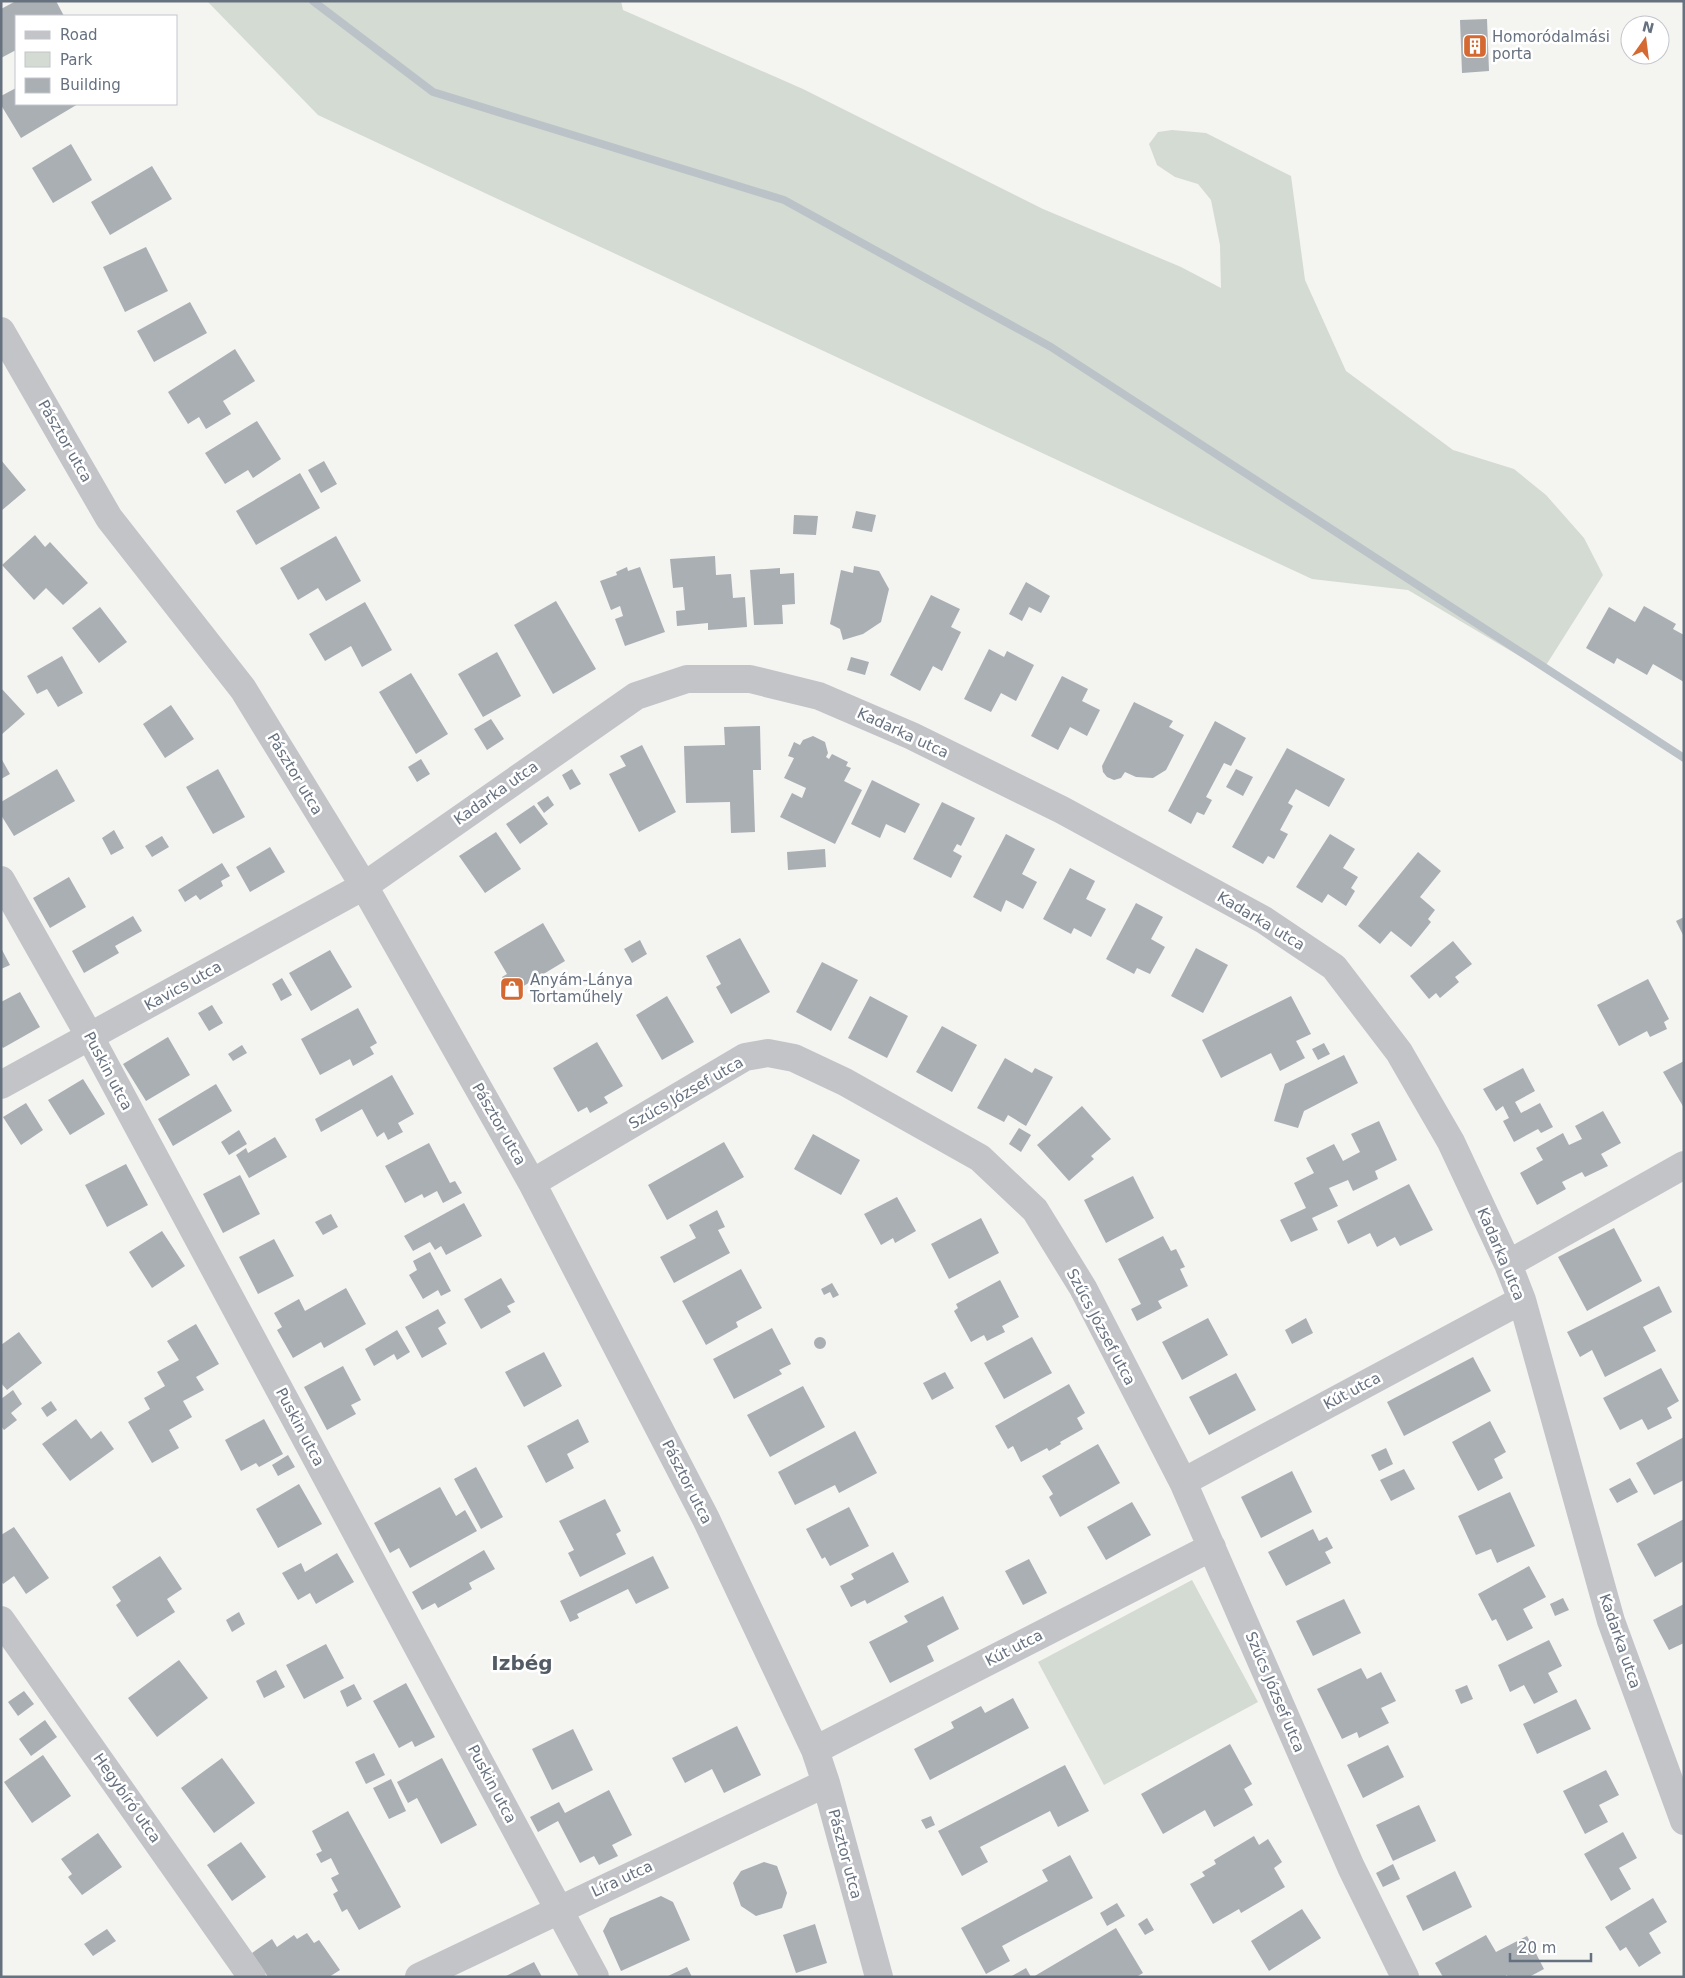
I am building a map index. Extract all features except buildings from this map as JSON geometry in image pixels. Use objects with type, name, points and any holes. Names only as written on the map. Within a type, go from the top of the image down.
[{"type":"street","name":"Pásztor utca","points":[[1,331],[109,518],[243,689],[364,886],[532,1183],[706,1519],[815,1750],[826,1783],[879,1977]]},
{"type":"street","name":"Kadarka utca","points":[[364,886],[636,696],[687,679],[750,679],[819,696],[912,736],[1062,810],[1264,920],[1334,967],[1399,1052],[1451,1142],[1508,1264],[1522,1300],[1611,1621],[1684,1821]]},
{"type":"street","name":"Puskin utca","points":[[1,880],[90,1037],[595,1977]]},
{"type":"street","name":"Kavics utca","points":[[1,1085],[364,886]]},
{"type":"street","name":"Szűcs József utca","points":[[532,1183],[745,1058],[768,1054],[794,1058],[845,1082],[980,1158],[1034,1210],[1083,1288],[1183,1482],[1351,1867],[1405,1977]]},
{"type":"street","points":[[1508,1264],[1684,1165]]},
{"type":"street","name":"Kút utca","points":[[1183,1482],[1522,1300]]},
{"type":"street","name":"Kút utca","points":[[815,1750],[1212,1547]]},
{"type":"street","name":"Hegybíró utca","points":[[1,1620],[252,1977]]},
{"type":"street","name":"Líra utca","points":[[419,1977],[826,1783]]},
{"type":"green space","points":[[207,1],[621,1],[623,10],[803,89],[1043,209],[1181,267],[1221,288],[1220,245],[1211,200],[1198,184],[1175,177],[1157,165],[1149,144],[1158,132],[1172,130],[1206,133],[1291,176],[1305,280],[1346,371],[1453,450],[1514,469],[1546,495],[1584,538],[1603,575],[1543,670],[1408,590],[1312,579],[318,115]]},
{"type":"green space","points":[[1192,1580],[1258,1702],[1104,1785],[1038,1662]]},
{"type":"waterway","points":[[313,1],[433,92],[784,200],[1051,347],[1684,758]]},
{"type":"place","name":"Homoródalmási porta","points":[[1475,46]]},
{"type":"place","name":"Anyám-Lánya Tortaműhely","points":[[512,989]]},
{"type":"district","name":"Izbég","points":[[522,1663]]}]
